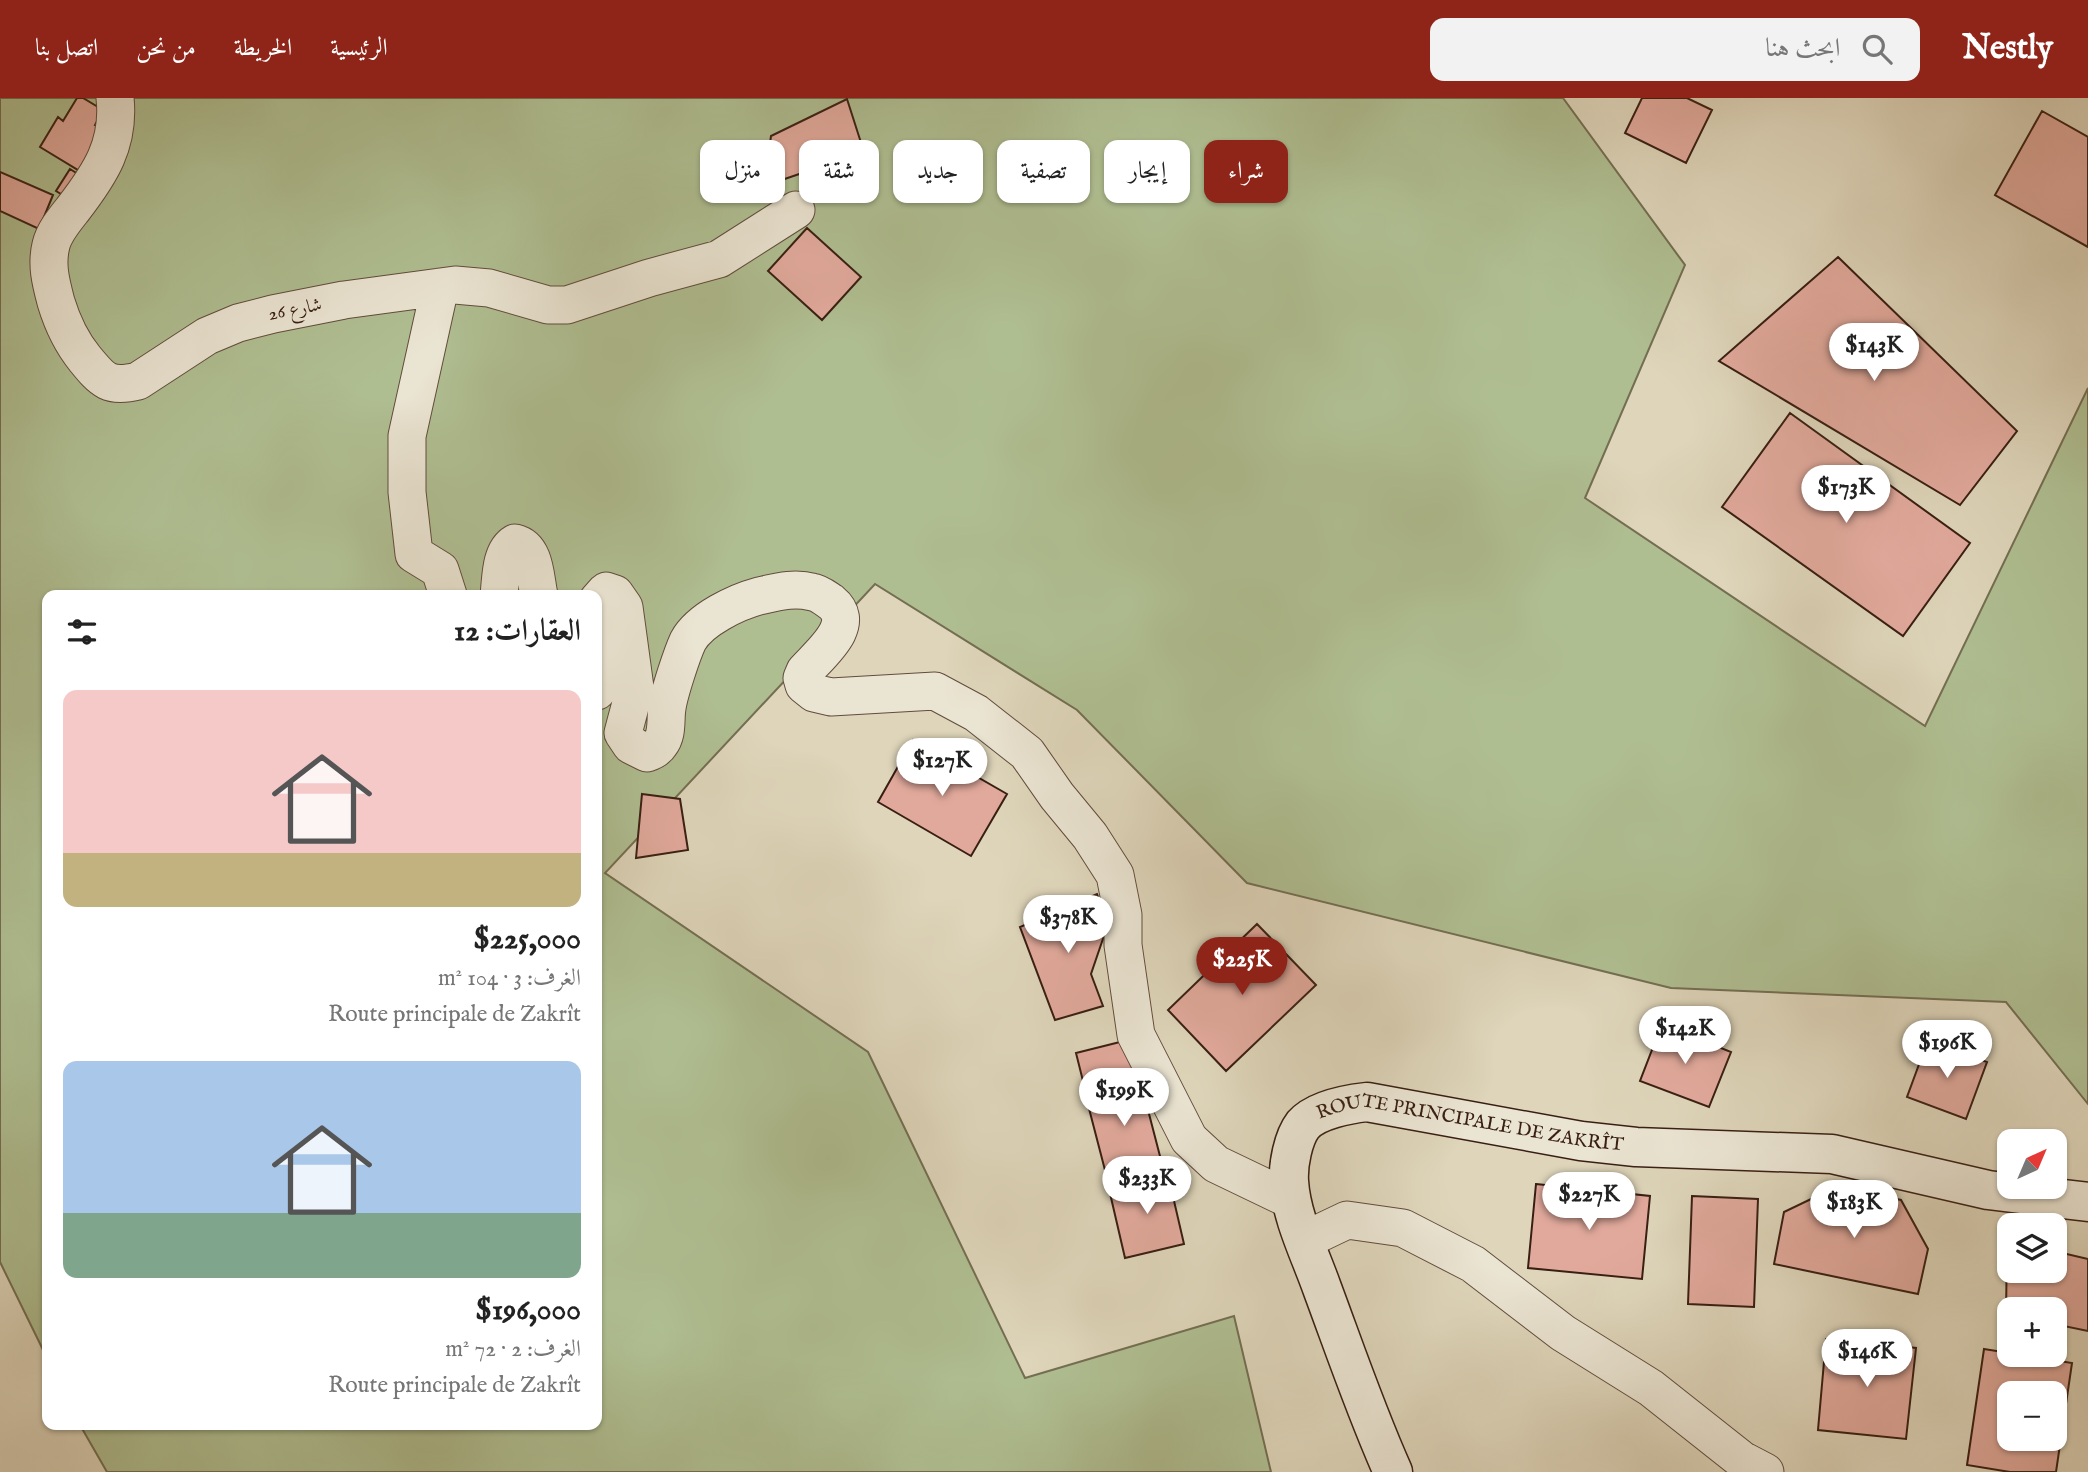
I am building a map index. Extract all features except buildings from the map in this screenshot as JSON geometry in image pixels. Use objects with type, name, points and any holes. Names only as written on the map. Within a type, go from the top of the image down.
[{"type":"street","name":"شارع 26","points":[[116,98],[115,138],[96,180],[64,221],[51,244],[48,275],[61,317],[80,353],[96,373],[110,384],[138,382],[207,336],[238,323],[332,303],[455,285],[489,288],[548,305],[567,305],[719,259],[796,210]]},
{"type":"street","points":[[440,287],[407,436],[407,492],[414,554],[440,570],[446,590]]},
{"type":"street","points":[[500,590],[505,558],[510,545],[515,543],[525,547],[529,553],[537,590]]},
{"type":"street","points":[[602,596],[606,591],[615,594],[624,607],[635,688],[623,733],[631,745],[647,753],[654,751],[661,743],[667,706],[689,639],[706,622],[737,602],[790,590],[816,593],[837,608],[842,617],[842,625],[802,678],[804,685],[814,693],[831,696],[935,691],[976,713],[1027,753],[1057,796],[1090,836],[1115,875],[1123,915],[1123,946],[1136,1035],[1189,1139],[1216,1164],[1292,1200]]},
{"type":"street","name":"ROUTE PRINCIPALE DE ZAKRÎT","points":[[1393,1472],[1374,1429],[1305,1240],[1288,1178],[1294,1144],[1304,1125],[1345,1104],[1367,1102],[1581,1141],[1636,1147],[1832,1154],[1989,1191],[2088,1202]]},
{"type":"street","points":[[1305,1240],[1347,1220],[1403,1228],[1473,1264],[1563,1333],[1651,1388],[1742,1460],[1765,1472]]},
{"type":"green space","points":[[0,98],[1563,98],[1685,265],[1585,498],[1925,726],[2088,388],[2088,1104],[2006,1002],[1671,988],[1247,883],[1077,710],[875,584],[605,873],[868,1052],[1025,1378],[1234,1316],[1271,1472],[107,1472],[83,1430],[602,1430],[602,590],[42,590],[42,1348],[0,1262]]}]
